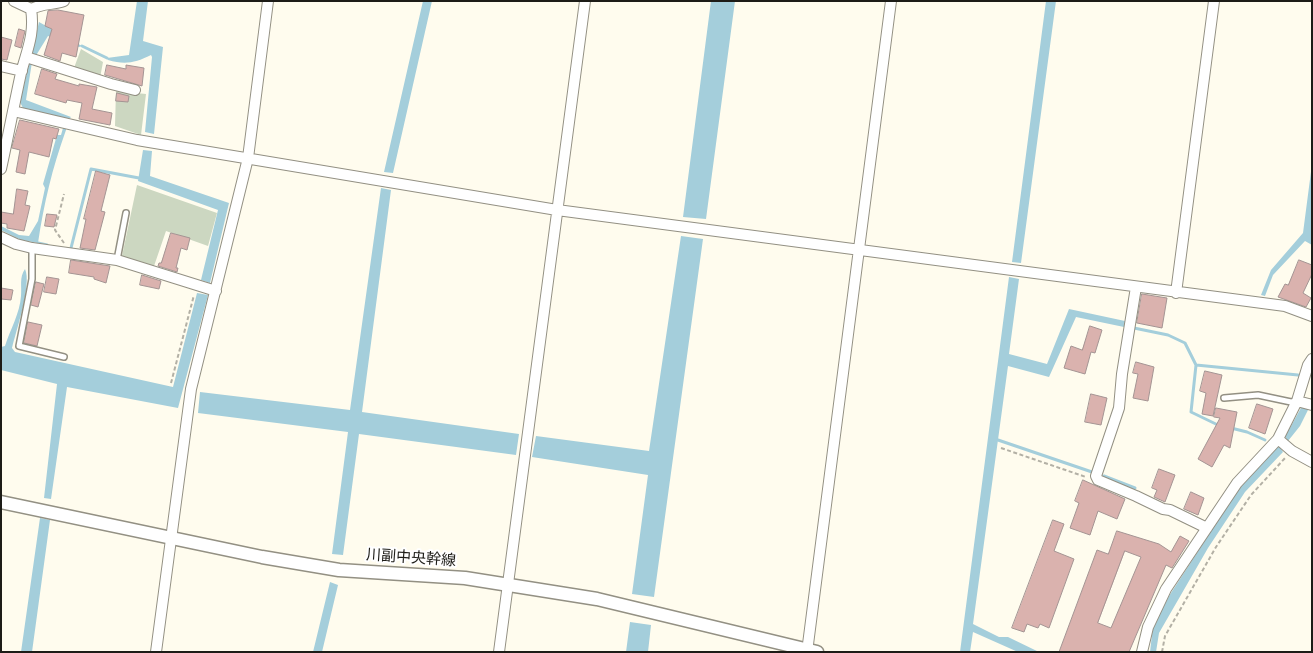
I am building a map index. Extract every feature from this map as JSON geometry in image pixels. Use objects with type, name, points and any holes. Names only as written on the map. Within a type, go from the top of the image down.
[{"type":"street","points":[[14,1],[31,9],[42,4],[57,4],[64,1]]},
{"type":"street","points":[[156,652],[191,389],[248,158],[268,1]]},
{"type":"street","points":[[499,652],[585,1]]},
{"type":"street","points":[[810,651],[858,250],[891,1]]},
{"type":"street","points":[[1176,292],[1214,1]]},
{"type":"street","points":[[1,169],[22,71],[31,59],[33,22],[31,9]]},
{"type":"street","points":[[31,59],[135,90]]},
{"type":"street","points":[[1,66],[22,71]]},
{"type":"street","points":[[13,111],[137,140],[557,210],[1285,306],[1312,316]]},
{"type":"street","points":[[1,237],[16,244],[32,248],[117,260],[216,291]]},
{"type":"street","points":[[1136,287],[1122,374],[1119,408],[1096,476],[1098,480],[1163,509],[1170,510],[1207,528]]},
{"type":"street","points":[[1142,652],[1148,627],[1166,589],[1237,482],[1285,444],[1308,365],[1312,359]]},
{"type":"street","points":[[1297,400],[1312,404]]},
{"type":"street","points":[[1285,444],[1312,462]]},
{"type":"street","name":"川副中央幹線","points":[[1,502],[262,557],[339,570],[465,578],[606,601],[810,651]]},
{"type":"lane","points":[[117,260],[126,213]]},
{"type":"lane","points":[[32,248],[32,279],[19,346],[64,357]]},
{"type":"lane","points":[[1224,398],[1258,395],[1290,402],[1297,400]]},
{"type":"path","points":[[64,194],[55,230],[64,243],[64,252]]},
{"type":"path","points":[[171,383],[197,285]]},
{"type":"path","points":[[1162,652],[1165,636],[1216,547],[1285,444]]},
{"type":"path","points":[[1001,448],[1090,479],[1098,480]]},
{"type":"green space","points":[[81,49],[103,62],[100,78],[74,68]]},
{"type":"green space","points":[[116,91],[146,94],[141,135],[115,126]]},
{"type":"green space","points":[[137,185],[217,213],[208,246],[166,231],[153,269],[122,256]]},
{"type":"water","points":[[137,1],[148,1],[143,41],[163,47],[154,134],[145,132],[151,55],[140,60],[125,63],[108,60],[107,58],[129,55]]},
{"type":"water","points":[[423,1],[432,1],[393,173],[384,172]]},
{"type":"water","points":[[711,1],[735,1],[706,219],[683,217]]},
{"type":"water","points":[[1046,1],[1056,1],[1021,263],[1012,262]]},
{"type":"water","points":[[39,22],[82,46],[79,47],[48,36],[32,62],[26,100],[71,117],[69,119],[23,108],[20,102]]},
{"type":"water","points":[[63,128],[66,128],[66,130],[49,186],[38,243],[21,240],[1,230],[1,226],[19,235],[29,236],[38,221],[45,188],[43,184],[57,135],[61,135]]},
{"type":"water","points":[[143,150],[152,151],[150,176],[229,203],[210,283],[201,280],[218,210],[138,181]]},
{"type":"water","points":[[1312,164],[1312,245],[1305,241],[1273,275],[1265,296],[1261,295],[1271,270],[1303,233]]},
{"type":"water","points":[[381,188],[391,190],[362,412],[519,434],[516,455],[359,434],[343,555],[332,554],[348,432],[198,413],[200,392],[350,410]]},
{"type":"water","points":[[681,236],[703,239],[654,597],[632,594],[648,475],[532,457],[536,436],[649,451]]},
{"type":"water","points":[[25,269],[27,276],[25,296],[12,348],[15,352],[173,387],[197,293],[208,295],[178,408],[67,387],[51,499],[44,498],[57,384],[1,370],[1,347],[5,346],[19,309],[21,279]]},
{"type":"water","points":[[1009,277],[1019,279],[1009,354],[1047,364],[1069,309],[1125,321],[1124,327],[1076,317],[1049,377],[1008,366],[973,624],[999,637],[1008,637],[1039,652],[1018,652],[973,632],[970,652],[960,652]]},
{"type":"water","points":[[1302,406],[1309,408],[1300,426],[1288,441],[1285,437]]},
{"type":"water","points":[[1279,446],[1283,452],[1245,492],[1208,548],[1159,633],[1156,652],[1150,652],[1153,626],[1169,596],[1241,485]]},
{"type":"water","points":[[40,518],[50,520],[32,652],[21,652]]},
{"type":"water","points":[[330,582],[338,585],[322,652],[313,652]]},
{"type":"water","points":[[630,622],[651,625],[648,652],[626,652]]},
{"type":"building","points":[[58,10],[84,15],[76,57],[62,53],[60,61],[44,55],[52,29],[45,26],[48,11]]},
{"type":"building","points":[[19,29],[25,31],[21,48],[15,46]]},
{"type":"building","points":[[1,37],[12,40],[7,60],[1,59]]},
{"type":"building","points":[[107,65],[126,69],[126,65],[144,68],[142,86],[105,75]]},
{"type":"building","points":[[42,69],[57,74],[55,79],[79,86],[79,84],[97,87],[92,109],[112,113],[110,125],[79,119],[82,103],[67,100],[66,103],[35,94]]},
{"type":"building","points":[[117,93],[129,96],[128,102],[116,101]]},
{"type":"building","points":[[20,120],[59,129],[56,139],[53,138],[49,157],[29,152],[25,174],[16,172],[20,150],[12,148]]},
{"type":"building","points":[[96,171],[110,175],[101,211],[105,212],[95,250],[80,248],[86,219],[84,219]]},
{"type":"building","points":[[17,189],[28,191],[25,205],[30,206],[24,231],[7,228],[7,224],[1,223],[1,212],[13,214]]},
{"type":"building","points":[[47,214],[57,215],[54,227],[45,226]]},
{"type":"building","points":[[171,233],[190,238],[187,250],[181,248],[176,268],[178,268],[177,272],[158,266],[161,263]]},
{"type":"building","points":[[71,260],[110,266],[106,283],[94,279],[94,277],[69,273]]},
{"type":"building","points":[[1299,260],[1312,265],[1312,274],[1303,293],[1311,298],[1306,307],[1278,297],[1285,284],[1288,285]]},
{"type":"building","points":[[142,275],[161,281],[159,289],[140,285]]},
{"type":"building","points":[[47,277],[59,279],[56,294],[44,292]]},
{"type":"building","points":[[36,282],[44,284],[38,307],[31,305]]},
{"type":"building","points":[[1,288],[13,290],[11,300],[1,299]]},
{"type":"building","points":[[1142,294],[1167,298],[1162,328],[1137,323]]},
{"type":"building","points":[[28,322],[42,325],[37,346],[24,343]]},
{"type":"building","points":[[1090,326],[1102,330],[1095,353],[1091,352],[1085,374],[1064,368],[1071,346],[1082,350]]},
{"type":"building","points":[[1136,362],[1154,367],[1148,401],[1133,398],[1138,374],[1133,373]]},
{"type":"building","points":[[1205,371],[1222,375],[1213,416],[1202,414],[1206,393],[1200,391]]},
{"type":"building","points":[[1091,394],[1107,398],[1101,425],[1085,422]]},
{"type":"building","points":[[1257,404],[1273,409],[1265,434],[1249,428]]},
{"type":"building","points":[[1216,408],[1237,412],[1230,448],[1224,445],[1212,467],[1198,459],[1220,418],[1214,417]]},
{"type":"building","points":[[1159,469],[1175,475],[1165,502],[1154,497],[1157,490],[1152,488]]},
{"type":"building","points":[[1083,480],[1125,499],[1117,519],[1098,511],[1090,535],[1070,528],[1079,503],[1075,501]]},
{"type":"building","points":[[1191,492],[1204,498],[1198,515],[1184,509]]},
{"type":"building","points":[[1053,520],[1064,524],[1054,551],[1074,559],[1049,628],[1040,624],[1038,628],[1027,624],[1024,632],[1012,628]]},
{"type":"building","points":[[1117,531],[1159,544],[1171,552],[1180,536],[1189,541],[1172,568],[1166,565],[1129,652],[1059,652],[1097,550],[1108,554]],"holes":[[[1125,551],[1141,557],[1111,628],[1098,623]]]},
{"type":"waterway","points":[[82,46],[107,58]]},
{"type":"waterway","points":[[71,248],[91,169],[139,178]]},
{"type":"waterway","points":[[38,243],[47,245]]},
{"type":"waterway","points":[[1134,328],[1168,335],[1185,343],[1196,365],[1191,412],[1220,426]]},
{"type":"waterway","points":[[1196,365],[1298,375]]},
{"type":"waterway","points":[[1231,428],[1247,432],[1265,440]]},
{"type":"waterway","points":[[998,440],[1092,472]]},
{"type":"waterway","points":[[1104,476],[1135,488]]}]
